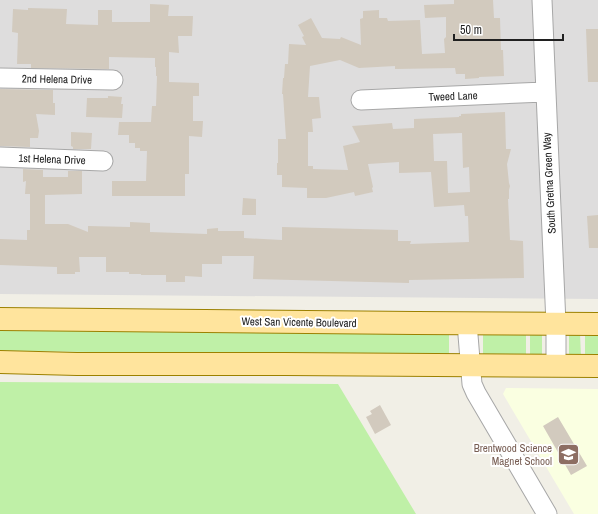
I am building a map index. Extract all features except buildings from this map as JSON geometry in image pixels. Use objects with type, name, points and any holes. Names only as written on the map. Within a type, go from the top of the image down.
[{"type":"main road","name":"West San Vicente Boulevard","points":[[0,319],[416,324],[598,324]]},
{"type":"main road","points":[[0,362],[85,364],[598,366]]},
{"type":"street","name":"South Gretna Green Way","points":[[542,0],[556,324],[556,366]]},
{"type":"street","name":"2nd Helena Drive","points":[[0,78],[113,80]]},
{"type":"street","name":"Tweed Lane","points":[[361,100],[545,92]]},
{"type":"street","name":"1st Helena Drive","points":[[0,158],[103,161]]},
{"type":"street","points":[[467,323],[472,384],[547,514]]},
{"type":"shaded area","points":[[0,0],[598,0],[598,299],[0,294]]},
{"type":"shaded area","name":"Brentwood Science Magnet School","points":[[506,388],[598,389],[598,514],[574,514],[503,394]]},
{"type":"green space","points":[[0,327],[449,332],[449,356],[0,351]]},
{"type":"green space","points":[[483,332],[526,332],[526,356],[483,356]]},
{"type":"green space","points":[[530,332],[542,333],[542,355],[530,356]]},
{"type":"green space","points":[[580,333],[581,357],[571,357],[569,355],[569,334]]},
{"type":"green space","points":[[585,333],[598,333],[598,357],[585,357]]},
{"type":"green space","points":[[0,382],[338,384],[416,514],[0,514]]},
{"type":"place","name":"Brentwood Science Magnet School","points":[[568,454]]}]
